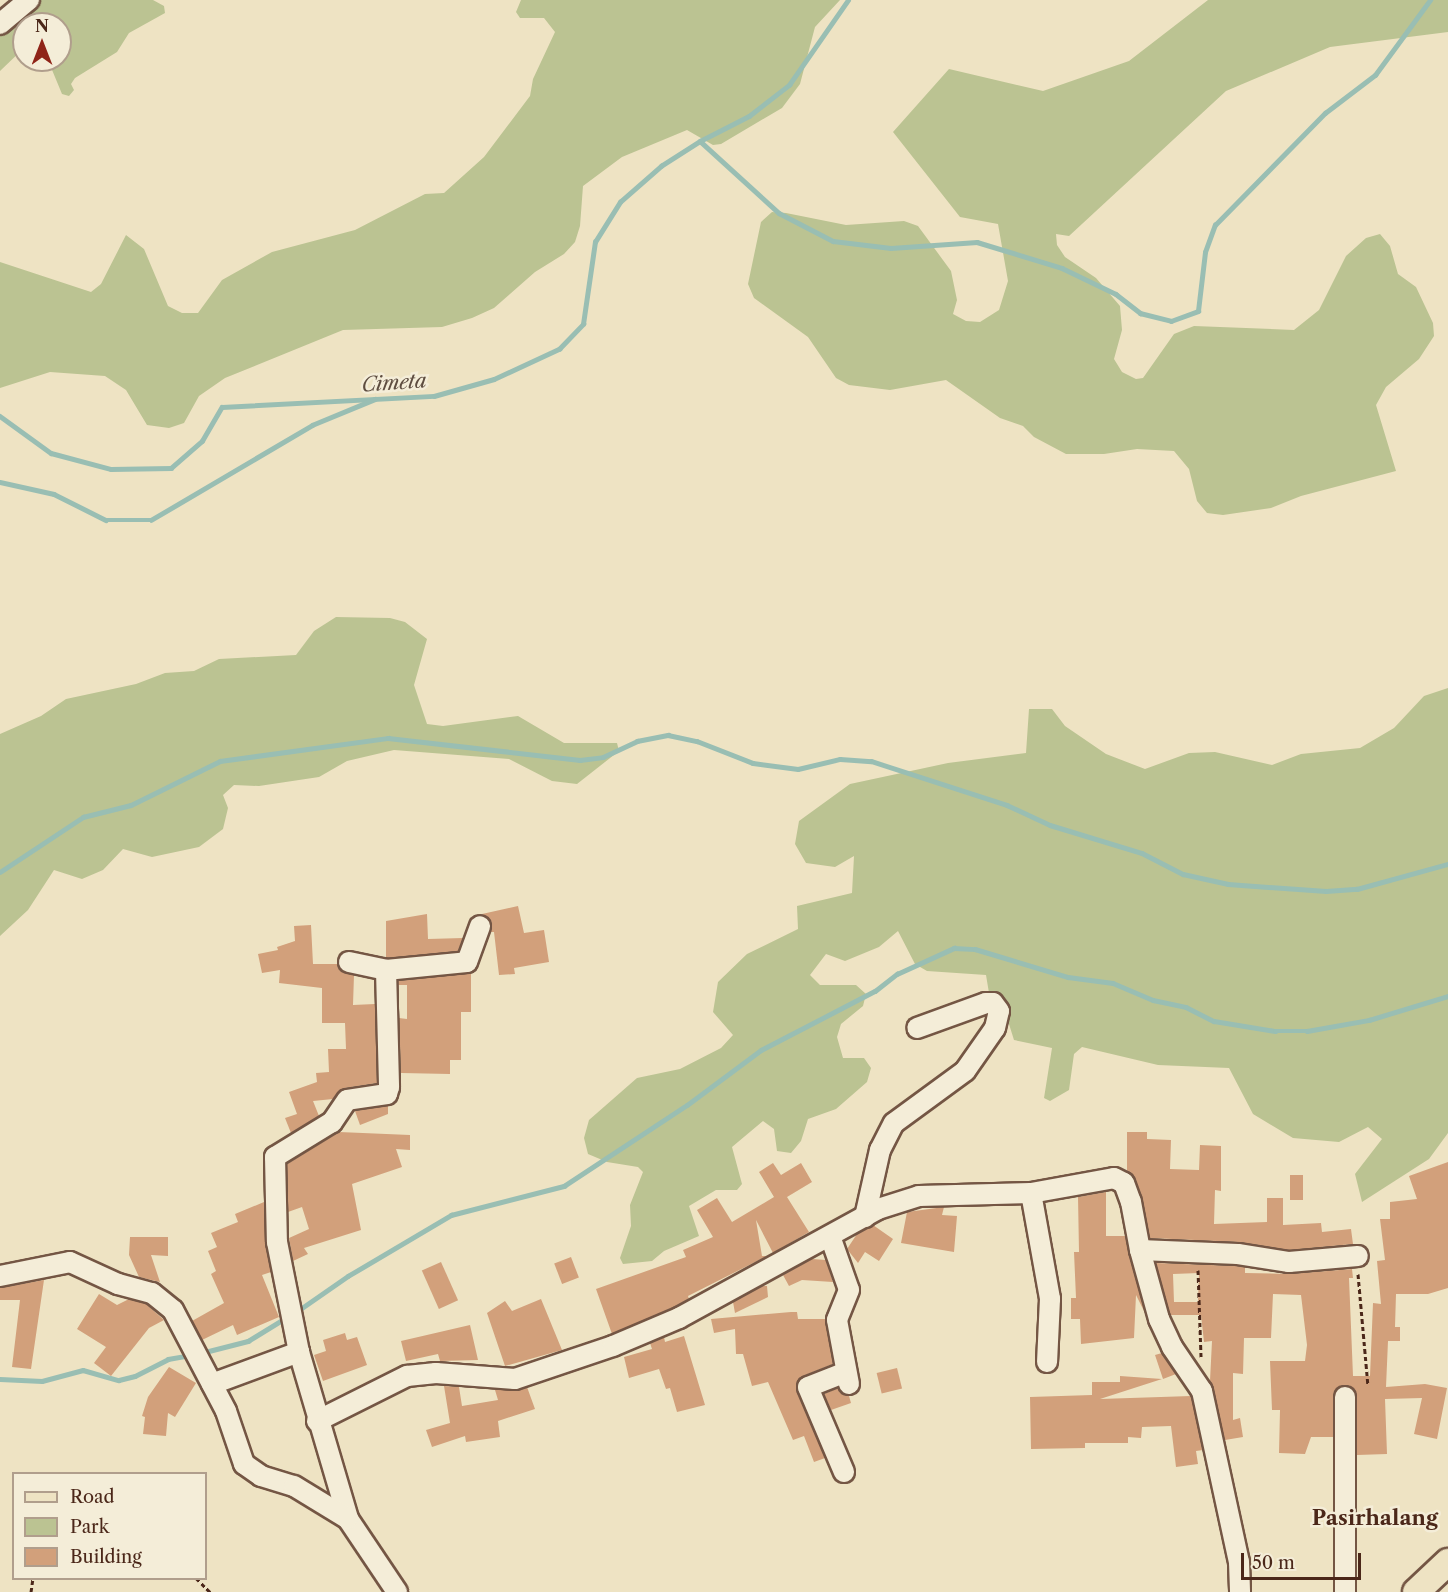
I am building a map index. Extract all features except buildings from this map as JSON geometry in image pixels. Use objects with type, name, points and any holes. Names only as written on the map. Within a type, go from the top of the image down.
[{"type":"main road","points":[[1416,1592],[1448,1562]]},
{"type":"street","points":[[0,24],[29,0]]},
{"type":"street","points":[[349,962],[386,970],[467,962],[480,926]]},
{"type":"street","points":[[386,970],[390,1077],[387,1094],[347,1100],[332,1122],[274,1157],[273,1162],[277,1242],[298,1352],[317,1421],[348,1519],[397,1592]]},
{"type":"street","points":[[865,1217],[880,1150],[894,1123],[965,1071],[995,1028],[999,1011],[993,1003],[986,1003],[916,1028]]},
{"type":"street","points":[[317,1421],[407,1376],[436,1372],[515,1379],[538,1374],[679,1318],[895,1202],[919,1196],[1031,1193],[1119,1178],[1131,1202],[1140,1250],[1159,1319],[1172,1347],[1198,1382],[1229,1508],[1239,1562],[1240,1592]]},
{"type":"street","points":[[1031,1193],[1050,1299],[1047,1362]]},
{"type":"street","points":[[830,1236],[849,1290],[837,1320],[848,1378],[807,1387],[844,1472]]},
{"type":"street","points":[[1140,1250],[1238,1254],[1289,1262],[1358,1256]]},
{"type":"street","points":[[0,1276],[70,1262],[118,1284],[152,1293],[173,1310],[212,1384],[244,1464],[261,1476],[294,1486],[348,1519]]},
{"type":"street","points":[[212,1384],[298,1352]]},
{"type":"street","points":[[1345,1397],[1345,1592]]},
{"type":"path","points":[[1198,1253],[1202,1378],[1198,1382]]},
{"type":"path","points":[[1358,1256],[1368,1385]]},
{"type":"path","points":[[198,1580],[210,1592]]},
{"type":"green space","points":[[15,0],[153,0],[164,6],[165,13],[129,33],[117,52],[75,78],[71,84],[74,90],[69,96],[62,94],[53,72],[72,72],[72,12],[12,12],[12,60],[0,71],[0,17]]},
{"type":"green space","points":[[521,0],[840,0],[815,27],[800,84],[782,108],[721,144],[713,145],[687,130],[622,157],[583,186],[580,226],[575,242],[564,254],[535,272],[494,308],[472,318],[442,327],[343,330],[225,378],[199,396],[184,423],[169,428],[147,425],[126,390],[105,376],[50,372],[0,388],[0,262],[91,292],[101,284],[126,235],[144,249],[168,306],[182,313],[198,313],[222,280],[272,252],[355,230],[425,194],[444,193],[484,157],[530,96],[533,79],[555,32],[544,18],[520,18],[516,12]]},
{"type":"green space","points":[[1208,0],[1448,0],[1448,32],[1330,47],[1226,91],[1069,236],[1056,234],[1057,245],[1065,257],[1096,278],[1120,306],[1122,330],[1114,359],[1122,372],[1136,379],[1143,378],[1174,334],[1194,326],[1294,330],[1319,310],[1346,256],[1366,238],[1380,234],[1390,246],[1398,274],[1416,287],[1433,323],[1434,336],[1419,359],[1386,387],[1376,405],[1396,471],[1301,496],[1271,508],[1223,515],[1207,513],[1197,501],[1189,469],[1174,451],[1137,449],[1104,454],[1066,454],[1034,437],[1023,426],[1000,418],[946,380],[890,390],[849,385],[836,378],[808,337],[754,298],[748,284],[761,222],[772,212],[846,225],[904,221],[918,226],[951,271],[957,300],[953,314],[966,321],[980,322],[999,310],[1008,281],[998,224],[960,217],[893,132],[949,69],[1043,91],[1129,61]]},
{"type":"green space","points":[[336,617],[390,618],[405,622],[427,639],[414,685],[427,724],[443,726],[518,716],[564,743],[617,743],[619,751],[577,784],[552,781],[509,759],[394,750],[347,761],[319,777],[259,786],[234,785],[223,795],[228,808],[223,829],[199,847],[152,857],[123,849],[103,870],[82,879],[54,870],[28,910],[0,936],[0,734],[41,716],[66,699],[136,684],[165,673],[194,671],[219,659],[296,655],[314,631]]},
{"type":"green space","points":[[1448,688],[1448,1133],[1429,1159],[1362,1202],[1355,1174],[1382,1139],[1368,1127],[1339,1142],[1293,1138],[1253,1114],[1229,1068],[1158,1065],[1082,1047],[1074,1054],[1069,1090],[1050,1101],[1044,1098],[1052,1048],[1014,1040],[1003,1005],[989,993],[986,975],[927,971],[915,964],[898,931],[879,947],[845,961],[826,954],[810,975],[820,985],[856,985],[866,994],[863,1006],[841,1024],[837,1037],[843,1058],[864,1058],[871,1068],[867,1082],[836,1109],[808,1119],[801,1141],[791,1153],[777,1151],[774,1129],[763,1121],[732,1147],[742,1184],[737,1190],[716,1190],[689,1206],[699,1236],[664,1251],[652,1261],[623,1264],[620,1258],[631,1226],[630,1205],[643,1172],[638,1167],[607,1162],[588,1154],[584,1138],[589,1120],[637,1078],[680,1069],[721,1048],[733,1035],[713,1012],[718,982],[747,954],[798,929],[797,906],[852,893],[854,856],[835,867],[806,863],[795,844],[799,821],[850,784],[948,763],[1026,753],[1029,709],[1052,709],[1065,726],[1106,754],[1145,769],[1189,753],[1215,752],[1272,765],[1301,754],[1360,748],[1394,728],[1424,696]]},
{"type":"waterway","name":"Cimeta","points":[[0,416],[51,453],[111,469],[171,468],[202,441],[222,407],[434,396],[494,379],[559,349],[583,324],[595,242],[620,202],[661,166],[700,141],[749,116],[789,85],[848,0]]},
{"type":"waterway","points":[[700,141],[779,213],[833,241],[891,248],[977,242],[1062,268],[1116,294],[1140,313],[1171,321],[1198,311],[1205,252],[1215,225],[1325,113],[1375,75],[1430,0]]},
{"type":"waterway","points":[[0,482],[54,494],[106,520],[151,520],[312,425],[375,399]]},
{"type":"waterway","points":[[0,872],[83,817],[131,805],[220,761],[388,738],[580,760],[603,757],[637,741],[668,735],[697,741],[753,763],[798,769],[840,759],[871,761],[1007,805],[1050,825],[1142,853],[1183,874],[1228,884],[1326,891],[1357,889],[1448,864]]},
{"type":"waterway","points":[[296,1312],[348,1276],[451,1215],[564,1186],[687,1105],[761,1050],[875,991],[897,974],[954,948],[975,949],[1068,977],[1113,983],[1153,1000],[1186,1007],[1214,1021],[1275,1031],[1307,1031],[1369,1020],[1448,996]]},
{"type":"waterway","points":[[201,1353],[248,1341],[287,1317]]},
{"type":"waterway","points":[[0,1379],[42,1381],[83,1370],[119,1380],[135,1376],[168,1359],[190,1355]]},
{"type":"district","name":"Pasirhalang","points":[[1375,1518]]}]
